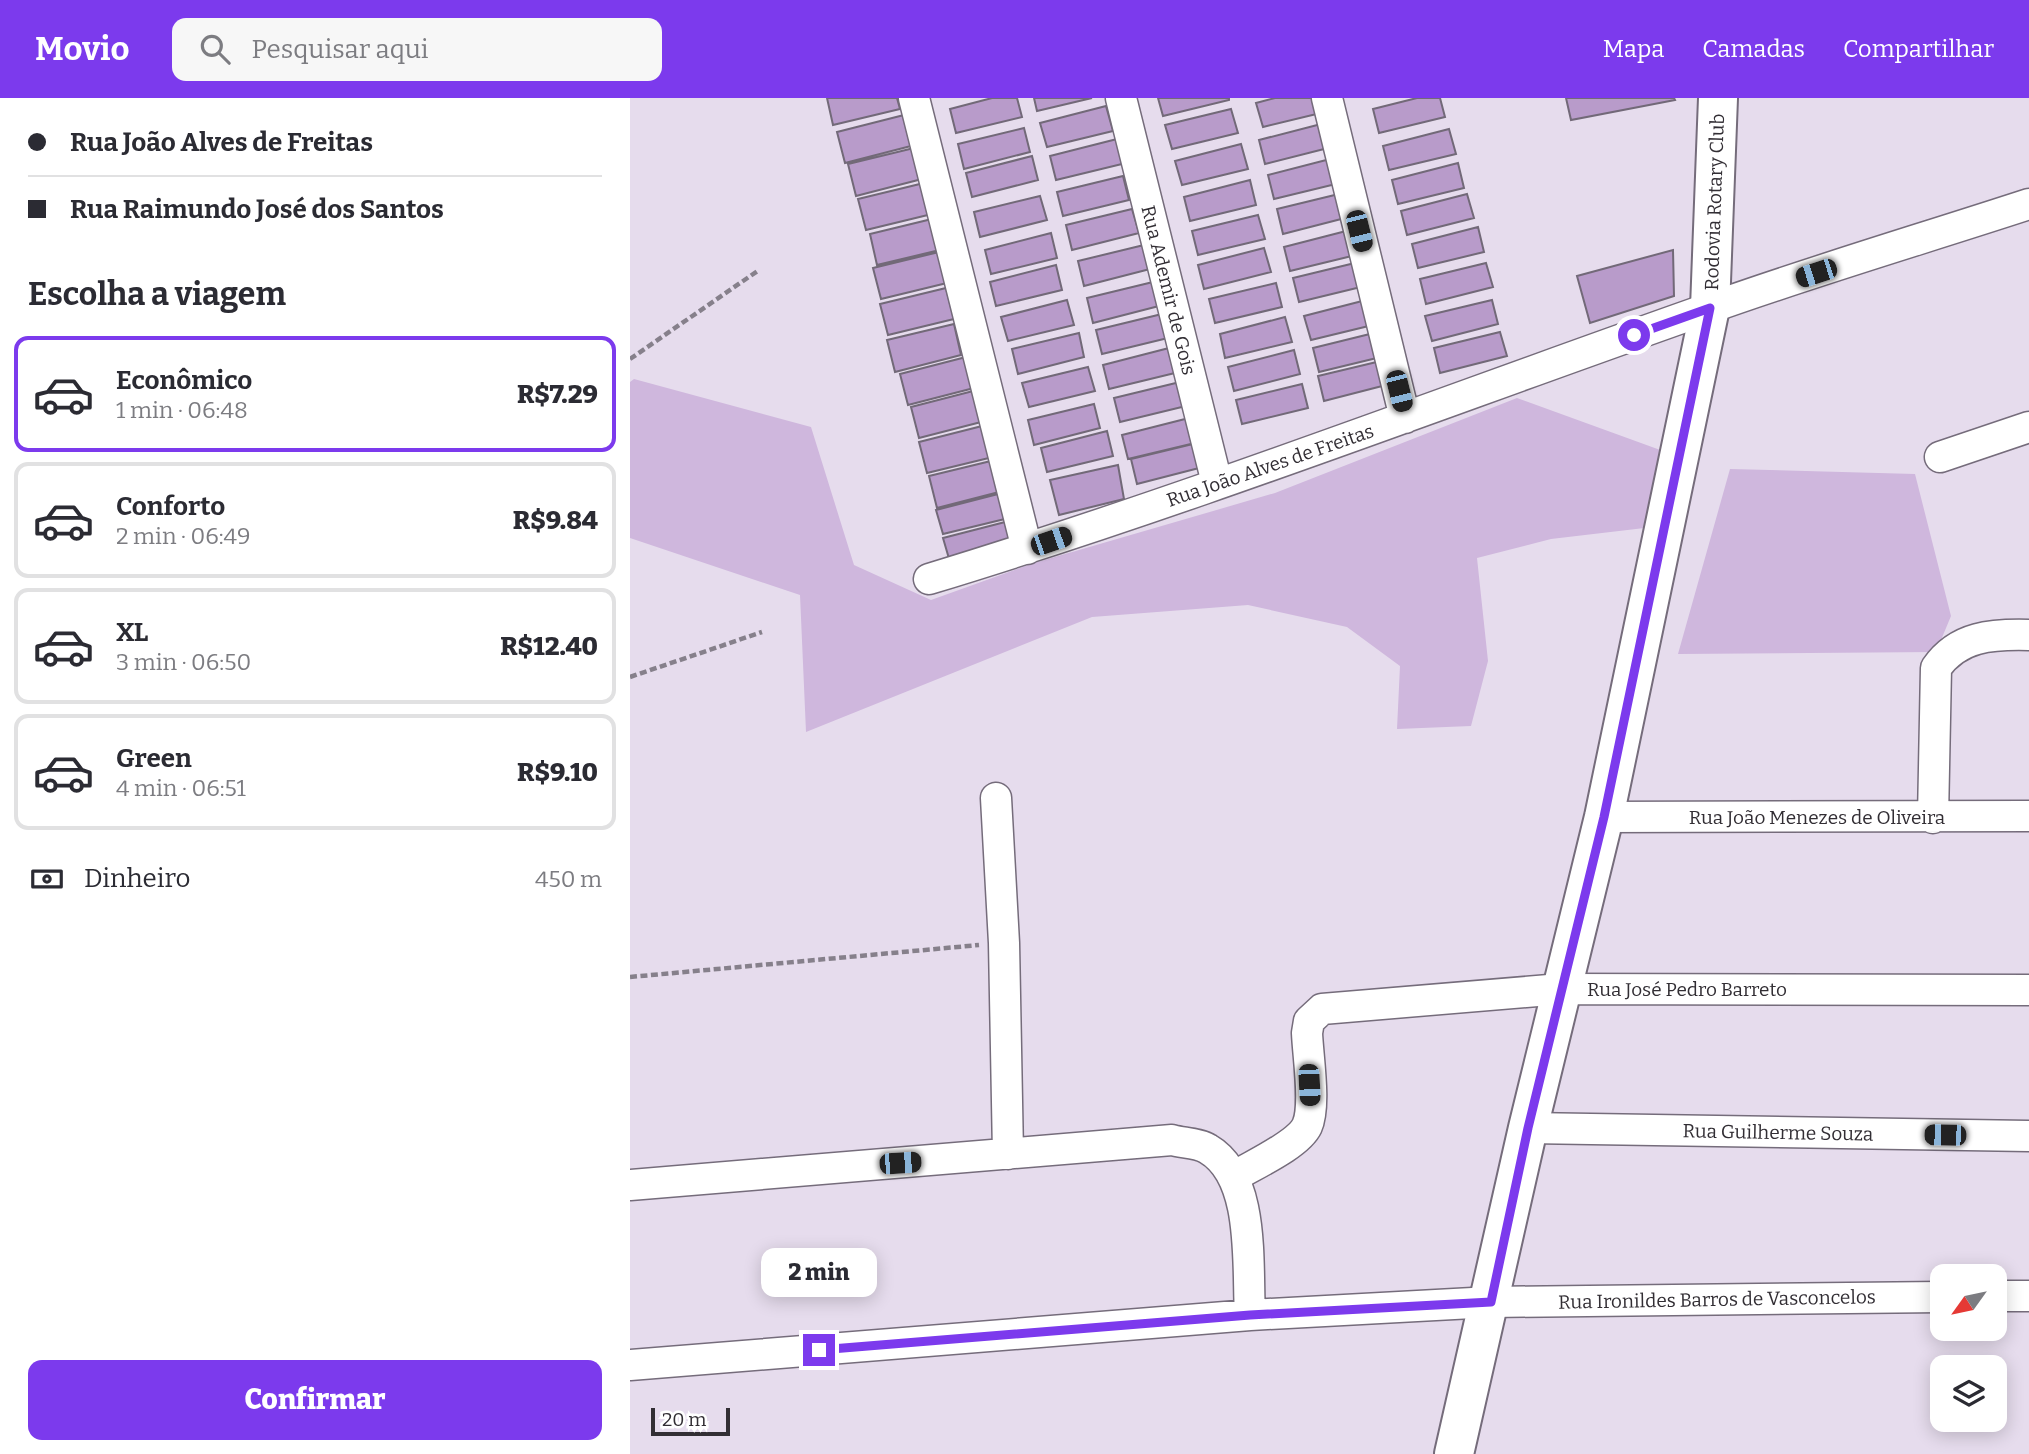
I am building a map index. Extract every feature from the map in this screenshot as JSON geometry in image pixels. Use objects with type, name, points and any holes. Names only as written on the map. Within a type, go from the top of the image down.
[{"type":"main road","name":"Rodovia Rotary Club","points":[[1454,1454],[1491,1302],[1528,1128],[1604,817],[1710,308],[1725,100]]},
{"type":"street","points":[[914,98],[1027,549]]},
{"type":"street","name":"Rua Ademir de Gois","points":[[1121,98],[1217,482]]},
{"type":"street","points":[[1327,98],[1405,418]]},
{"type":"street","name":"Rua João Alves de Freitas","points":[[929,579],[1027,549],[1405,418],[1710,308],[2029,204]]},
{"type":"street","points":[[1940,457],[2029,427]]},
{"type":"street","points":[[1933,818],[1936,668],[1944,656],[1977,638],[2029,635]]},
{"type":"street","points":[[996,798],[1004,943],[1008,1154]]},
{"type":"street","name":"Rua João Menezes de Oliveira","points":[[1604,817],[2029,816]]},
{"type":"street","name":"Rua José Pedro Barreto","points":[[1235,1176],[1293,1141],[1307,1126],[1310,1111],[1309,1021],[1322,1009],[1561,989],[2029,990]]},
{"type":"street","name":"Rua Guilherme Souza","points":[[1528,1128],[2029,1136]]},
{"type":"street","points":[[630,1185],[1172,1140],[1208,1149],[1235,1176],[1244,1203],[1250,1315]]},
{"type":"street","points":[[2007,1296],[2029,1296]]},
{"type":"street","name":"Rua Ironildes Barros de Vasconcelos","points":[[630,1365],[1250,1315],[1491,1302],[1930,1297]]},
{"type":"path","points":[[630,359],[760,270]]},
{"type":"path","points":[[630,677],[762,632]]},
{"type":"path","points":[[630,978],[1004,943]]},
{"type":"shaded area","points":[[634,379],[811,427],[854,565],[931,600],[1031,564],[1275,493],[1517,398],[1674,455],[1653,527],[1551,539],[1477,558],[1488,661],[1471,726],[1397,729],[1400,666],[1347,627],[1248,605],[1092,617],[806,732],[800,595],[630,538],[630,382]]},
{"type":"shaded area","points":[[1730,469],[1915,474],[1951,616],[1936,652],[1678,654]]},
{"type":"building","points":[[827,98],[897,98],[900,109],[833,125]]},
{"type":"building","points":[[992,98],[1017,98],[1022,117],[956,133],[950,109]]},
{"type":"building","points":[[1034,98],[1092,98],[1037,111]]},
{"type":"building","points":[[1158,98],[1229,98],[1229,100],[1163,116]]},
{"type":"building","points":[[1275,98],[1325,98],[1329,111],[1263,127],[1256,103]]},
{"type":"building","points":[[1417,98],[1440,98],[1445,117],[1379,133],[1373,109]]},
{"type":"building","points":[[1566,98],[1674,98],[1675,100],[1571,120]]},
{"type":"building","points":[[1106,106],[1113,131],[1047,147],[1040,123]]},
{"type":"building","points":[[1231,109],[1238,133],[1172,149],[1165,125]]},
{"type":"building","points":[[904,115],[911,146],[845,163],[837,132]]},
{"type":"building","points":[[1325,123],[1332,147],[1265,164],[1259,140]]},
{"type":"building","points":[[1024,128],[1030,152],[964,169],[958,144]]},
{"type":"building","points":[[1449,129],[1456,154],[1389,170],[1383,146]]},
{"type":"building","points":[[1117,139],[1122,164],[1056,180],[1050,156]]},
{"type":"building","points":[[1241,144],[1248,169],[1182,185],[1175,161]]},
{"type":"building","points":[[914,148],[922,179],[856,196],[848,164]]},
{"type":"building","points":[[1032,156],[1038,180],[972,197],[966,173]]},
{"type":"building","points":[[1334,158],[1340,183],[1274,199],[1268,175]]},
{"type":"building","points":[[1458,163],[1464,188],[1398,204],[1392,180]]},
{"type":"building","points":[[1123,176],[1129,200],[1063,216],[1057,192]]},
{"type":"building","points":[[1250,180],[1256,205],[1190,221],[1184,197]]},
{"type":"building","points":[[924,183],[932,214],[866,230],[858,199]]},
{"type":"building","points":[[1343,193],[1349,217],[1283,234],[1277,209]]},
{"type":"building","points":[[1467,194],[1474,218],[1407,235],[1401,211]]},
{"type":"building","points":[[1040,196],[1047,220],[980,237],[974,212]]},
{"type":"building","points":[[1132,209],[1139,233],[1072,250],[1066,225]]},
{"type":"building","points":[[1258,215],[1265,239],[1198,255],[1192,231]]},
{"type":"building","points":[[936,218],[944,249],[877,265],[870,234]]},
{"type":"building","points":[[1478,227],[1484,252],[1418,268],[1412,244]]},
{"type":"building","points":[[1350,230],[1356,255],[1290,271],[1284,247]]},
{"type":"building","points":[[1051,233],[1057,258],[991,274],[985,250]]},
{"type":"building","points":[[1144,245],[1150,269],[1084,286],[1078,261]]},
{"type":"building","points":[[1264,248],[1271,272],[1204,289],[1198,265]]},
{"type":"building","points":[[1673,250],[1674,296],[1590,323],[1577,276]]},
{"type":"building","points":[[939,252],[947,283],[881,299],[873,268]]},
{"type":"building","points":[[1359,262],[1365,286],[1299,302],[1293,278]]},
{"type":"building","points":[[1486,263],[1493,287],[1426,304],[1420,279]]},
{"type":"building","points":[[1056,265],[1062,290],[996,306],[990,282]]},
{"type":"building","points":[[1153,282],[1159,306],[1093,323],[1087,298]]},
{"type":"building","points":[[1276,283],[1282,307],[1215,323],[1209,299]]},
{"type":"building","points":[[946,288],[954,319],[888,335],[880,304]]},
{"type":"building","points":[[1370,299],[1377,324],[1311,340],[1304,316]]},
{"type":"building","points":[[1067,300],[1074,325],[1008,341],[1001,317]]},
{"type":"building","points":[[1492,300],[1498,324],[1432,341],[1425,316]]},
{"type":"building","points":[[1162,314],[1168,338],[1102,354],[1096,330]]},
{"type":"building","points":[[1285,317],[1292,342],[1225,358],[1220,334]]},
{"type":"building","points":[[954,324],[961,355],[895,372],[887,340]]},
{"type":"building","points":[[1378,332],[1385,356],[1319,372],[1313,348]]},
{"type":"building","points":[[1500,332],[1507,356],[1440,373],[1434,348]]},
{"type":"building","points":[[1079,333],[1084,357],[1018,374],[1012,349]]},
{"type":"building","points":[[1169,348],[1175,373],[1109,389],[1103,365]]},
{"type":"building","points":[[1294,350],[1300,374],[1234,391],[1228,367]]},
{"type":"building","points":[[966,357],[974,388],[908,405],[900,374]]},
{"type":"building","points":[[1385,360],[1390,384],[1324,401],[1318,376]]},
{"type":"building","points":[[1088,367],[1095,391],[1029,407],[1022,383]]},
{"type":"building","points":[[1180,382],[1186,406],[1120,422],[1114,398]]},
{"type":"building","points":[[1302,384],[1308,408],[1242,424],[1236,400]]},
{"type":"building","points":[[977,390],[985,421],[919,438],[911,407]]},
{"type":"building","points":[[1094,404],[1100,428],[1034,445],[1028,420]]},
{"type":"building","points":[[1189,418],[1195,443],[1128,459],[1122,435]]},
{"type":"building","points":[[986,425],[993,457],[927,473],[919,442]]},
{"type":"building","points":[[1107,431],[1113,456],[1047,472],[1041,448]]},
{"type":"building","points":[[1197,443],[1203,467],[1137,484],[1131,459]]},
{"type":"building","points":[[995,460],[1003,491],[937,508],[929,476]]},
{"type":"building","points":[[1118,465],[1124,499],[1059,515],[1050,480]]},
{"type":"building","points":[[1002,493],[1009,518],[943,534],[936,510]]},
{"type":"building","points":[[1009,521],[1015,546],[950,562],[943,538]]},
{"type":"route","points":[[819,1350],[1250,1315],[1491,1302],[1528,1128],[1604,817],[1710,308],[1634,335]]}]
